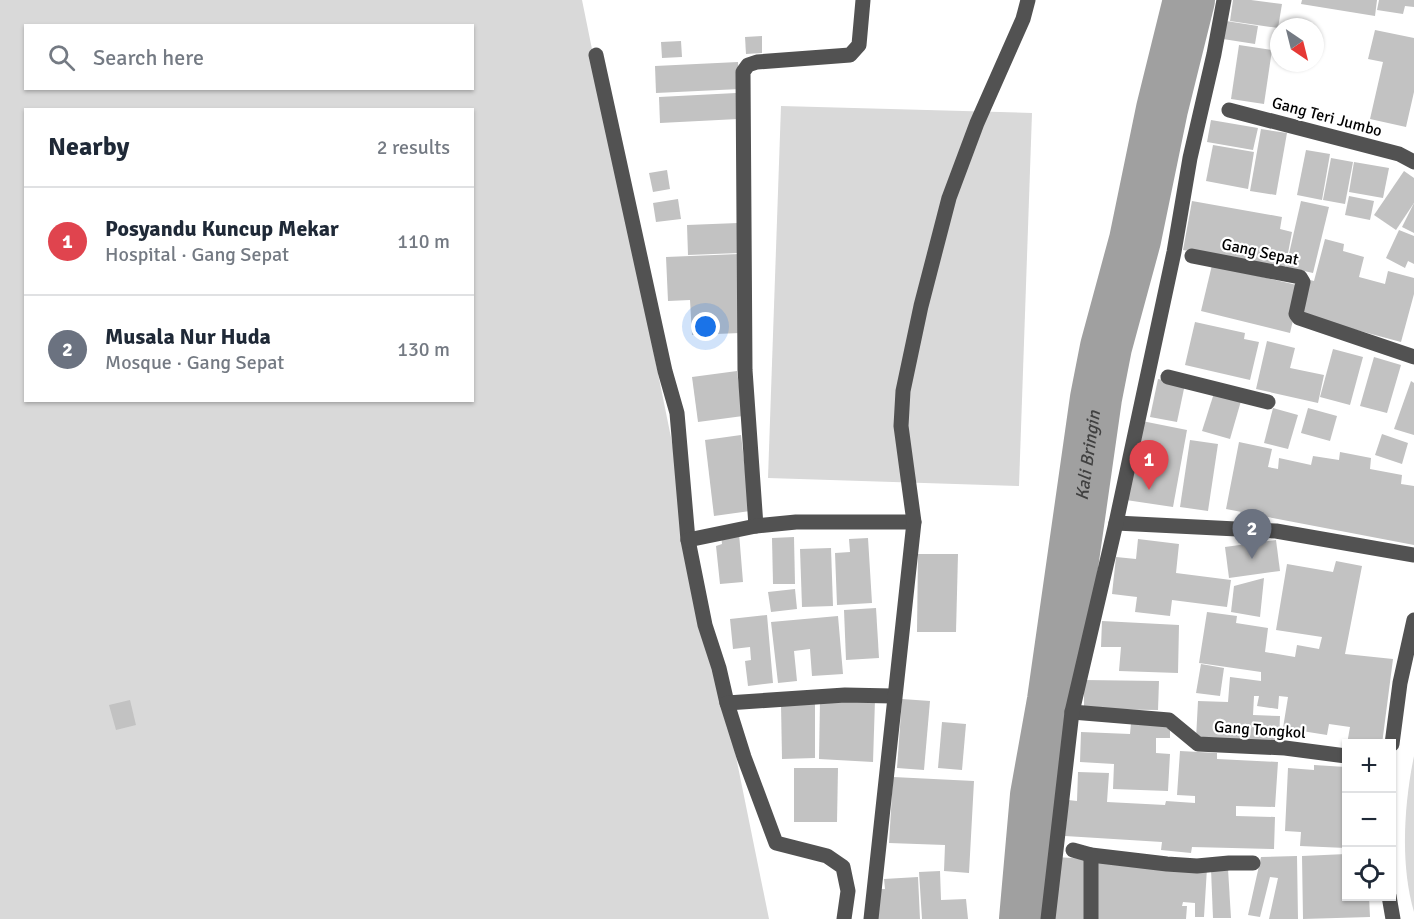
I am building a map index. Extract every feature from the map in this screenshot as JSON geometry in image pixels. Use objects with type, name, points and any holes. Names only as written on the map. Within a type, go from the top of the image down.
[{"type":"street","points":[[756,526],[745,370],[743,72],[748,65],[758,62],[850,55],[859,45],[863,0]]},
{"type":"street","points":[[871,919],[893,696],[914,522],[901,426],[903,391],[921,306],[949,198],[978,123],[1023,19],[1028,0]]},
{"type":"street","points":[[1048,919],[1072,712],[1116,523],[1224,0]]},
{"type":"street","points":[[596,55],[662,360],[677,413],[688,540],[705,625],[720,668],[727,703],[744,758],[776,843],[827,856],[843,867],[848,891],[844,919]]},
{"type":"street","name":"Gang Teri Jumbo","points":[[1229,110],[1400,154],[1414,162]]},
{"type":"street","name":"Gang Sepat","points":[[1192,256],[1300,278],[1303,282],[1296,314],[1299,318],[1414,357]]},
{"type":"street","points":[[1168,377],[1268,402]]},
{"type":"street","points":[[688,540],[756,526],[796,522],[914,522]]},
{"type":"street","points":[[1116,523],[1276,531],[1414,555]]},
{"type":"street","points":[[1393,739],[1414,620]]},
{"type":"street","points":[[727,703],[845,695],[893,696]]},
{"type":"street","name":"Gang Tongkol","points":[[1072,712],[1169,720],[1198,744],[1285,748],[1342,755]]},
{"type":"street","points":[[1073,850],[1091,855],[1197,866],[1253,863]]},
{"type":"street","points":[[1091,855],[1091,919]]},
{"type":"street","points":[[1390,901],[1393,919]]},
{"type":"shaded area","points":[[0,0],[582,0],[769,919],[0,919]]},
{"type":"shaded area","points":[[781,106],[1032,113],[1019,486],[768,478]]},
{"type":"shaded area","points":[[1414,756],[1414,912],[1407,875],[1405,834]]},
{"type":"building","points":[[1233,0],[1282,4],[1280,18],[1270,18],[1270,27],[1230,21]]},
{"type":"building","points":[[1302,0],[1377,0],[1375,16],[1301,4]]},
{"type":"building","points":[[1379,0],[1414,0],[1414,7],[1405,6],[1403,14],[1377,10]]},
{"type":"building","points":[[1226,21],[1258,26],[1255,44],[1223,39]]},
{"type":"building","points":[[1375,30],[1414,38],[1414,92],[1406,127],[1370,119],[1383,62],[1368,59]]},
{"type":"building","points":[[762,36],[762,53],[746,54],[745,37]]},
{"type":"building","points":[[681,41],[682,57],[662,58],[661,42]]},
{"type":"building","points":[[1239,45],[1270,50],[1264,104],[1231,99]]},
{"type":"building","points":[[738,62],[740,89],[656,93],[655,66]]},
{"type":"building","points":[[736,93],[738,119],[660,123],[659,97]]},
{"type":"building","points":[[1211,120],[1258,128],[1253,150],[1207,142]]},
{"type":"building","points":[[1261,129],[1287,133],[1276,195],[1250,191]]},
{"type":"building","points":[[1213,145],[1254,152],[1248,189],[1206,181]]},
{"type":"building","points":[[1306,150],[1330,154],[1322,200],[1297,195]]},
{"type":"building","points":[[1331,158],[1353,162],[1345,204],[1323,200]]},
{"type":"building","points":[[1354,162],[1389,168],[1383,198],[1349,192]]},
{"type":"building","points":[[667,170],[670,189],[653,192],[649,173]]},
{"type":"building","points":[[1404,171],[1414,178],[1414,203],[1396,230],[1374,215]]},
{"type":"building","points":[[1349,196],[1374,201],[1370,220],[1345,215]]},
{"type":"building","points":[[678,199],[681,219],[656,222],[653,203]]},
{"type":"building","points":[[1192,201],[1282,217],[1280,229],[1292,232],[1285,269],[1183,250]]},
{"type":"building","points":[[1301,201],[1329,207],[1313,273],[1286,267]]},
{"type":"building","points":[[1414,203],[1414,233],[1402,227]]},
{"type":"building","points":[[738,223],[739,253],[688,255],[687,225]]},
{"type":"building","points":[[1399,230],[1414,236],[1414,264],[1408,261],[1405,268],[1386,258]]},
{"type":"building","points":[[1325,239],[1344,244],[1343,251],[1364,257],[1359,277],[1385,284],[1388,271],[1414,278],[1414,294],[1401,342],[1297,314],[1306,279],[1314,281]]},
{"type":"building","points":[[739,254],[740,333],[692,335],[690,300],[668,301],[666,257]]},
{"type":"building","points":[[1212,265],[1301,286],[1290,333],[1201,311]]},
{"type":"building","points":[[1195,322],[1245,333],[1244,339],[1259,342],[1250,380],[1185,365]]},
{"type":"building","points":[[1267,341],[1295,348],[1290,368],[1324,375],[1318,403],[1256,389]]},
{"type":"building","points":[[1333,349],[1363,357],[1350,405],[1320,397]]},
{"type":"building","points":[[1374,357],[1401,365],[1387,413],[1360,406]]},
{"type":"building","points":[[737,371],[743,416],[698,422],[692,377]]},
{"type":"building","points":[[1158,379],[1185,384],[1177,422],[1150,417]]},
{"type":"building","points":[[1411,381],[1414,383],[1414,435],[1394,429]]},
{"type":"building","points":[[1214,393],[1241,401],[1230,439],[1202,431]]},
{"type":"building","points":[[1273,408],[1298,415],[1288,449],[1264,443]]},
{"type":"building","points":[[1308,408],[1337,416],[1330,441],[1301,433]]},
{"type":"building","points":[[1142,421],[1187,430],[1173,507],[1126,500]]},
{"type":"building","points":[[1382,434],[1408,443],[1402,464],[1375,455]]},
{"type":"building","points":[[741,435],[750,511],[714,516],[705,440]]},
{"type":"building","points":[[1190,440],[1218,444],[1208,511],[1180,507]]},
{"type":"building","points":[[1239,442],[1272,449],[1268,467],[1278,469],[1279,458],[1311,465],[1313,456],[1339,460],[1340,452],[1371,458],[1370,469],[1402,475],[1401,484],[1414,486],[1414,545],[1226,509]]},
{"type":"building","points":[[739,533],[743,582],[720,584],[716,546],[722,544],[721,534]]},
{"type":"building","points":[[794,537],[795,584],[773,584],[772,538]]},
{"type":"building","points":[[868,538],[872,603],[837,605],[835,553],[850,552],[849,539]]},
{"type":"building","points":[[1138,539],[1179,544],[1176,573],[1231,580],[1227,607],[1172,600],[1170,616],[1135,612],[1137,597],[1112,594],[1116,557],[1136,559]]},
{"type":"building","points":[[1276,540],[1280,571],[1229,578],[1225,547]]},
{"type":"building","points":[[831,548],[833,606],[802,607],[800,549]]},
{"type":"building","points":[[918,554],[958,554],[956,632],[917,632]]},
{"type":"building","points":[[1336,561],[1362,566],[1345,654],[1393,659],[1383,739],[1348,739],[1350,727],[1329,724],[1327,735],[1283,728],[1288,697],[1279,696],[1278,709],[1257,706],[1259,696],[1254,696],[1253,715],[1280,716],[1279,742],[1196,739],[1198,701],[1228,702],[1230,677],[1261,681],[1261,672],[1199,663],[1207,612],[1237,616],[1236,623],[1268,628],[1265,652],[1295,657],[1297,645],[1319,649],[1322,637],[1276,630],[1287,564],[1333,572]]},
{"type":"building","points":[[1264,578],[1260,617],[1231,612],[1234,586]]},
{"type":"building","points":[[795,589],[797,609],[771,612],[768,592]]},
{"type":"building","points":[[876,608],[879,658],[846,660],[844,610]]},
{"type":"building","points":[[767,615],[773,683],[748,686],[745,661],[751,660],[750,647],[733,649],[730,619]]},
{"type":"building","points":[[838,616],[843,674],[812,676],[810,649],[794,651],[797,681],[778,683],[771,622]]},
{"type":"building","points":[[1102,621],[1179,625],[1178,673],[1119,671],[1121,647],[1101,647]]},
{"type":"building","points":[[1201,664],[1224,668],[1220,696],[1196,693]]},
{"type":"building","points":[[1084,680],[1159,681],[1158,710],[1084,709]]},
{"type":"building","points":[[902,699],[930,701],[924,770],[897,768]]},
{"type":"building","points":[[130,700],[136,725],[116,730],[109,705]]},
{"type":"building","points":[[820,700],[875,700],[873,762],[819,759]]},
{"type":"building","points":[[781,704],[815,704],[815,758],[782,759]]},
{"type":"building","points":[[942,722],[966,724],[962,770],[938,768]]},
{"type":"building","points":[[1131,723],[1170,724],[1170,738],[1156,738],[1156,753],[1170,754],[1168,791],[1113,789],[1114,764],[1080,762],[1081,732],[1130,734]]},
{"type":"building","points":[[1180,751],[1217,753],[1217,759],[1278,762],[1275,807],[1236,806],[1236,816],[1275,817],[1274,849],[1192,847],[1191,853],[1161,850],[1162,842],[1065,836],[1068,800],[1077,801],[1078,772],[1109,773],[1107,802],[1165,805],[1166,801],[1195,803],[1195,796],[1177,795]]},
{"type":"building","points":[[1314,765],[1342,767],[1342,848],[1300,846],[1301,832],[1285,831],[1288,768],[1314,770]]},
{"type":"building","points":[[794,768],[838,768],[837,822],[794,822]]},
{"type":"building","points":[[893,777],[974,781],[969,873],[944,871],[945,845],[889,843]]},
{"type":"building","points":[[1342,854],[1342,901],[1369,901],[1370,917],[1303,919],[1302,856]]},
{"type":"building","points":[[1297,856],[1298,919],[1269,919],[1278,878],[1270,877],[1260,917],[1248,915],[1261,857]]},
{"type":"building","points":[[1056,857],[1088,859],[1084,919],[1052,919]]},
{"type":"building","points":[[1098,860],[1207,868],[1204,917],[1195,917],[1195,903],[1183,902],[1182,906],[1187,906],[1186,919],[1093,919]]},
{"type":"building","points":[[1211,869],[1228,869],[1231,918],[1213,918]]},
{"type":"building","points":[[940,871],[941,900],[966,899],[968,919],[922,919],[919,872]]},
{"type":"building","points":[[918,877],[920,919],[875,919],[875,889],[885,889],[884,879]]},
{"type":"waterway","name":"Kali Bringin","points":[[1025,919],[1036,795],[1053,700],[1096,398],[1106,347],[1135,240],[1162,109],[1189,0]]},
{"type":"place","name":"Posyandu Kuncup Mekar","points":[[1149,490]]},
{"type":"place","name":"Musala Nur Huda","points":[[1252,559]]}]
